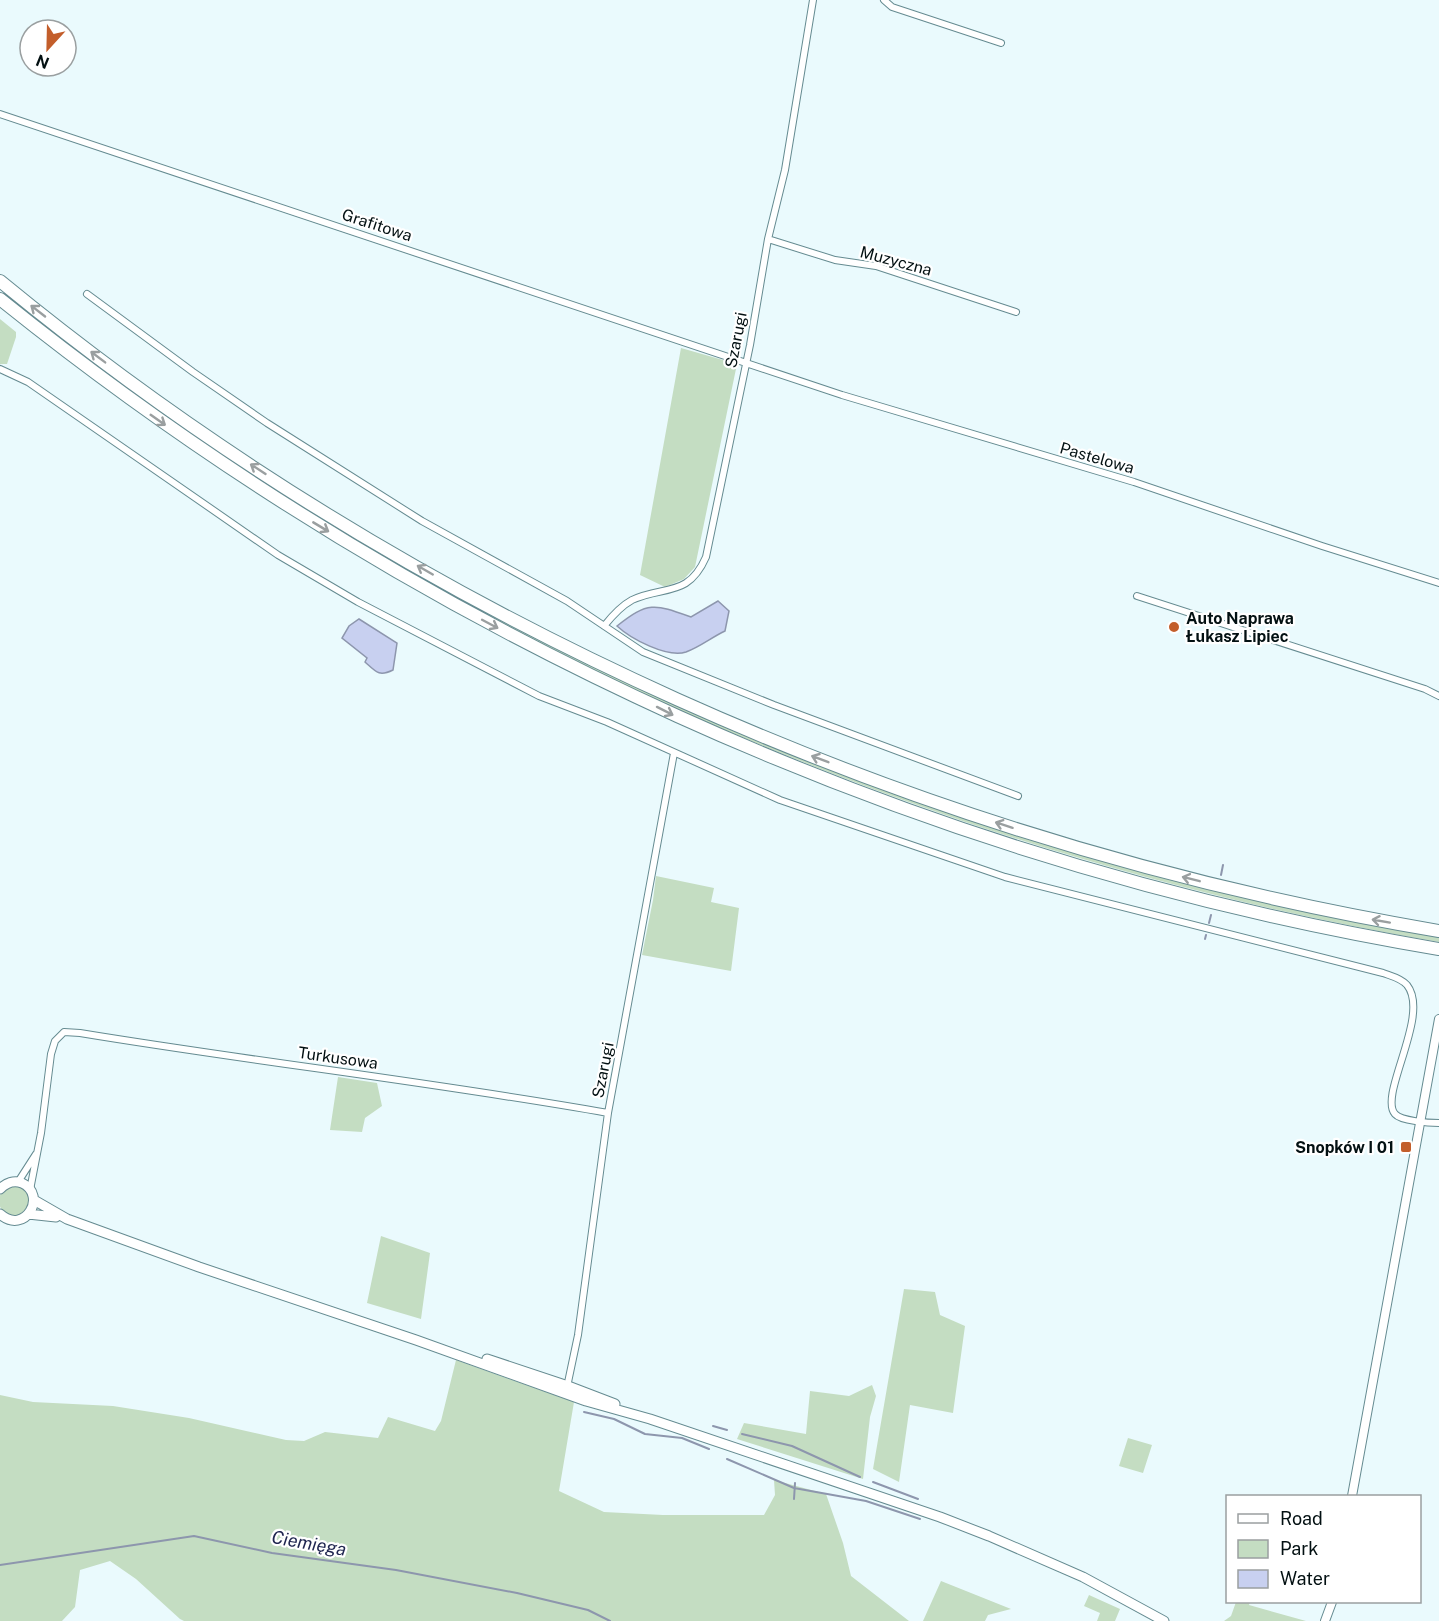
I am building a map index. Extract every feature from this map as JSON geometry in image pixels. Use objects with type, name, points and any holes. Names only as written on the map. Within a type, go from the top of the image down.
[{"type":"highway","points":[[0,281],[76,341],[167,407],[321,509],[492,608],[673,697],[843,768],[935,802],[1048,838],[1139,865],[1251,893],[1365,918],[1439,931]]},
{"type":"highway","points":[[0,299],[154,416],[300,514],[469,612],[668,713],[779,762],[860,793],[1051,858],[1240,909],[1439,949]]},
{"type":"main road","points":[[0,1188],[12,1182],[18,1182],[67,1220]]},
{"type":"main road","points":[[3,1219],[19,1220],[28,1214],[33,1207],[32,1195]]},
{"type":"main road","points":[[28,1214],[67,1220],[239,1281],[567,1389],[989,1536],[1083,1577],[1164,1621]]},
{"type":"street","name":"Szarugi","points":[[604,626],[631,601],[687,584],[702,566],[710,544],[768,239],[785,170],[813,0]]},
{"type":"street","points":[[884,0],[892,7],[1001,43]]},
{"type":"street","name":"Grafitowa","points":[[0,114],[746,362]]},
{"type":"street","name":"Muzyczna","points":[[768,239],[835,260],[876,266],[1016,312]]},
{"type":"street","points":[[87,294],[267,423],[422,521],[567,601],[643,652],[694,674],[1018,796]]},
{"type":"street","name":"Pastelowa","points":[[746,362],[842,395],[1134,482],[1312,543],[1439,583]]},
{"type":"street","points":[[0,369],[24,379],[243,532],[358,602],[539,696],[607,722],[780,800],[1005,878],[1360,967],[1401,980],[1411,992],[1414,1007],[1391,1103],[1393,1111],[1397,1116],[1421,1122],[1439,1123]]},
{"type":"street","points":[[1137,596],[1425,689],[1439,696]]},
{"type":"street","name":"Szarugi","points":[[567,1389],[578,1335],[608,1113],[674,753]]},
{"type":"street","points":[[1352,1495],[1439,1019]]},
{"type":"street","name":"Turkusowa","points":[[38,1151],[51,1054],[56,1041],[64,1032],[534,1100],[608,1113]]},
{"type":"street","points":[[18,1182],[38,1151]]},
{"type":"street","points":[[32,1195],[38,1151]]},
{"type":"street","points":[[1325,1621],[1332,1603]]},
{"type":"green space","points":[[0,319],[16,332],[7,364],[0,364]]},
{"type":"green space","points":[[681,348],[737,364],[695,567],[684,579],[665,587],[640,575]]},
{"type":"green space","points":[[227,454],[292,497],[675,703],[1091,856],[1168,878],[1371,924],[1439,936],[1439,942],[1266,907],[1097,863],[930,810],[766,747],[607,678],[479,612],[381,557],[224,459]]},
{"type":"green space","points":[[656,876],[714,888],[711,902],[739,908],[731,971],[642,955]]},
{"type":"green space","points":[[338,1077],[377,1083],[382,1106],[365,1118],[362,1132],[330,1130]]},
{"type":"green space","points":[[14,1186],[20,1187],[28,1195],[28,1207],[20,1215],[14,1216],[8,1215],[0,1207],[-1,1201],[0,1195],[8,1187]]},
{"type":"green space","points":[[381,1236],[430,1253],[421,1319],[367,1303]]},
{"type":"green space","points":[[904,1289],[935,1292],[940,1315],[965,1326],[953,1413],[910,1405],[899,1482],[873,1469]]},
{"type":"green space","points":[[456,1360],[574,1402],[559,1491],[604,1512],[663,1515],[764,1515],[775,1495],[774,1480],[826,1494],[843,1543],[851,1576],[909,1621],[184,1621],[136,1579],[110,1561],[80,1570],[75,1607],[62,1621],[0,1621],[0,1395],[33,1402],[113,1406],[189,1418],[286,1440],[304,1441],[325,1432],[378,1438],[388,1417],[435,1431],[441,1421]]},
{"type":"green space","points":[[872,1385],[876,1396],[870,1417],[863,1479],[737,1439],[744,1423],[806,1434],[810,1391],[849,1396]]},
{"type":"green space","points":[[1128,1438],[1152,1445],[1143,1473],[1119,1466]]},
{"type":"green space","points":[[941,1581],[1011,1609],[988,1615],[985,1621],[923,1621]]},
{"type":"green space","points":[[1089,1595],[1120,1609],[1115,1621],[1097,1621],[1100,1613],[1084,1606]]},
{"type":"green space","points":[[1236,1603],[1250,1603],[1249,1605],[1306,1621],[1224,1621],[1231,1616]]},
{"type":"water","points":[[718,601],[729,611],[725,631],[686,652],[660,650],[631,636],[617,626],[637,612],[652,607],[669,609],[691,617]]},
{"type":"water","points":[[359,619],[397,643],[393,670],[384,673],[375,671],[365,662],[367,658],[342,638],[349,626]]},
{"type":"waterway","points":[[1221,875],[1223,865]]},
{"type":"waterway","points":[[1209,923],[1211,915]]},
{"type":"waterway","points":[[1205,939],[1206,935]]},
{"type":"waterway","points":[[584,1412],[614,1419],[645,1434],[682,1438],[709,1449]]},
{"type":"waterway","points":[[713,1426],[727,1430]]},
{"type":"waterway","points":[[742,1434],[792,1446],[860,1477]]},
{"type":"waterway","points":[[727,1459],[794,1488],[866,1501],[920,1519]]},
{"type":"waterway","points":[[873,1482],[918,1499]]},
{"type":"waterway","points":[[794,1499],[795,1483]]},
{"type":"waterway","name":"Ciemięga","points":[[0,1565],[194,1536],[272,1553],[396,1570],[517,1593],[588,1610],[610,1621]]},
{"type":"place","name":"Auto Naprawa Łukasz Lipiec","points":[[1174,627]]},
{"type":"place","name":"Snopków I 01","points":[[1406,1147]]}]
